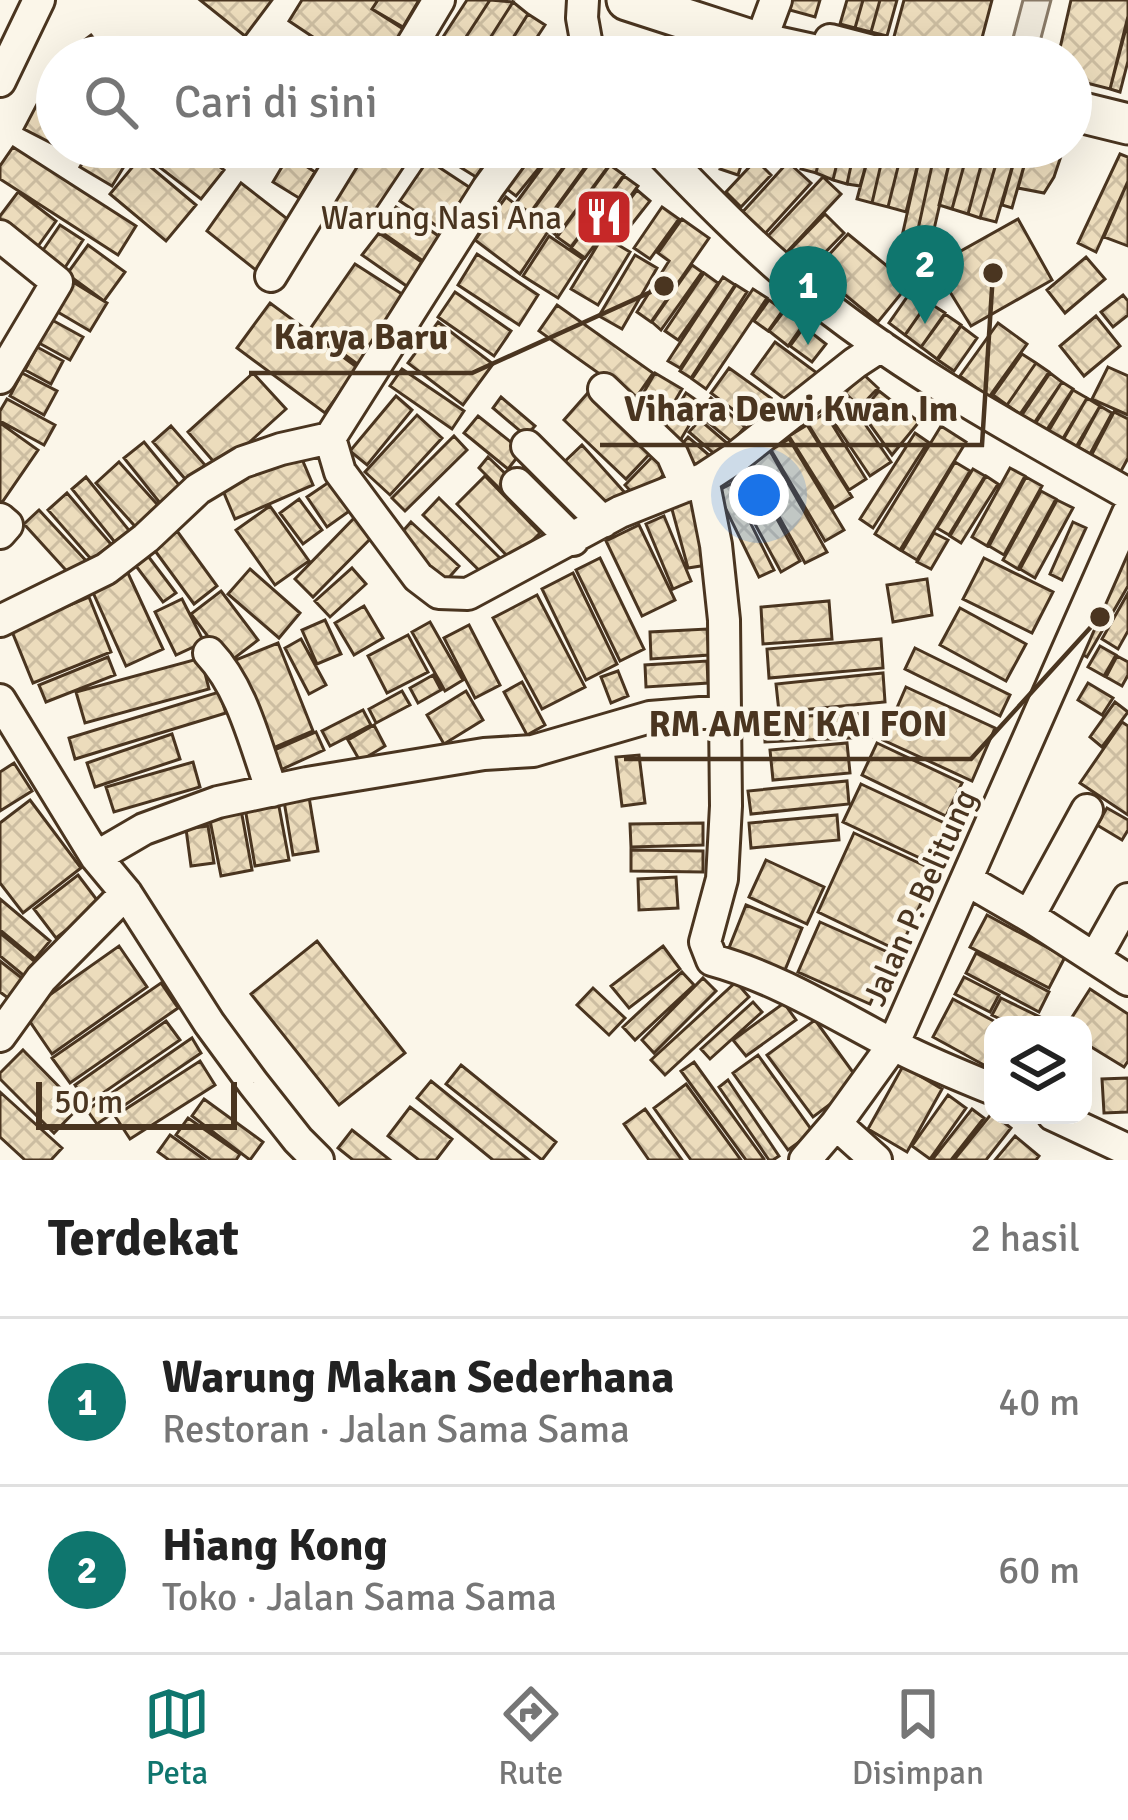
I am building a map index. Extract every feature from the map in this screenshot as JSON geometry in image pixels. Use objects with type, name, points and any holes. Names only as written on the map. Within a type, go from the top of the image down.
[{"type":"main road","points":[[628,0],[772,36]]},
{"type":"main road","points":[[1092,115],[1128,124]]},
{"type":"street","points":[[0,81],[39,0]]},
{"type":"street","points":[[418,36],[440,0]]},
{"type":"street","points":[[583,0],[585,36]]},
{"type":"street","points":[[776,0],[776,36]]},
{"type":"street","points":[[272,276],[337,168]]},
{"type":"street","points":[[0,621],[106,569],[198,489],[243,462],[330,438],[503,168]]},
{"type":"street","points":[[678,168],[802,287],[881,346],[1128,494]]},
{"type":"street","points":[[0,236],[57,283],[0,378]]},
{"type":"street","points":[[330,438],[340,472],[418,577],[439,593],[469,594],[735,458],[881,346]]},
{"type":"street","points":[[604,389],[695,482],[716,545],[724,620],[726,806],[722,879],[705,942],[712,960],[744,969],[984,1085]]},
{"type":"street","points":[[527,446],[603,522]]},
{"type":"street","points":[[517,484],[573,540]]},
{"type":"street","name":"Jalan P. Belitung","points":[[805,1160],[893,1045],[1128,513]]},
{"type":"street","points":[[0,519],[7,525],[0,533]]},
{"type":"street","points":[[209,653],[234,690],[272,791]]},
{"type":"street","points":[[0,700],[109,850],[125,892],[298,1153]]},
{"type":"street","points":[[109,850],[144,829],[218,802],[484,754],[532,751],[650,717],[725,711]]},
{"type":"street","points":[[1029,916],[1087,810]]},
{"type":"street","points":[[967,880],[1128,980]]},
{"type":"street","points":[[0,1036],[40,979],[125,892]]},
{"type":"street","points":[[1095,958],[1128,899]]},
{"type":"street","points":[[836,1124],[877,1160]]},
{"type":"street","points":[[1072,1124],[1128,1150]]},
{"type":"shaded area","points":[[1023,0],[1051,0],[1042,36],[1014,36]]},
{"type":"building","points":[[200,0],[272,0],[245,36]]},
{"type":"building","points":[[302,0],[378,0],[372,9],[411,34],[312,36],[289,21]]},
{"type":"building","points":[[378,0],[419,0],[403,27],[372,9]]},
{"type":"building","points":[[467,0],[490,0],[467,36],[444,36]]},
{"type":"building","points":[[490,0],[513,2],[491,36],[467,36]]},
{"type":"building","points":[[789,0],[820,0],[815,17],[786,9]]},
{"type":"building","points":[[847,0],[863,0],[855,28],[840,24]]},
{"type":"building","points":[[863,0],[880,0],[871,32],[855,28]]},
{"type":"building","points":[[880,0],[897,0],[887,36],[871,32]]},
{"type":"building","points":[[904,0],[992,0],[983,36],[894,36]]},
{"type":"building","points":[[1071,0],[1128,0],[1110,89],[1092,84],[1092,36],[1063,36]]},
{"type":"building","points":[[513,2],[528,14],[514,36],[491,36]]},
{"type":"building","points":[[528,14],[545,25],[538,36],[514,36]]},
{"type":"building","points":[[1128,21],[1128,61],[1120,92],[1110,89]]},
{"type":"building","points":[[36,106],[36,135],[24,129]]},
{"type":"building","points":[[13,147],[36,162],[36,168],[46,168],[136,226],[118,255],[0,179],[0,166]]},
{"type":"building","points":[[1120,154],[1128,157],[1128,181],[1096,252],[1078,243]]},
{"type":"building","points":[[82,168],[123,168],[112,186]]},
{"type":"building","points":[[132,168],[152,168],[196,205],[166,241],[110,194]]},
{"type":"building","points":[[161,168],[224,170],[201,199]]},
{"type":"building","points":[[281,168],[315,172],[299,198],[273,182]]},
{"type":"building","points":[[355,168],[403,168],[365,225],[332,202]]},
{"type":"building","points":[[423,168],[440,168],[475,191],[447,233],[400,201]]},
{"type":"building","points":[[462,168],[482,168],[476,177]]},
{"type":"building","points":[[511,168],[539,168],[516,196],[499,183]]},
{"type":"building","points":[[542,168],[563,168],[530,213],[516,203]]},
{"type":"building","points":[[564,168],[584,168],[544,224],[530,214]]},
{"type":"building","points":[[586,168],[607,168],[557,236],[544,225]]},
{"type":"building","points":[[608,168],[624,175],[571,247],[557,237]]},
{"type":"building","points":[[748,168],[764,168],[771,175],[741,207],[726,192]]},
{"type":"building","points":[[783,168],[795,168],[811,183],[762,237],[739,216]]},
{"type":"building","points":[[817,168],[836,168],[833,180],[816,173]]},
{"type":"building","points":[[836,168],[850,168],[847,184],[833,180]]},
{"type":"building","points":[[850,168],[865,168],[860,186],[847,184]]},
{"type":"building","points":[[865,168],[880,168],[872,203],[857,199]]},
{"type":"building","points":[[880,168],[898,168],[888,207],[872,203]]},
{"type":"building","points":[[898,168],[917,168],[906,212],[888,207]]},
{"type":"building","points":[[917,168],[931,168],[917,234],[903,232]]},
{"type":"building","points":[[931,168],[948,168],[932,238],[917,234]]},
{"type":"building","points":[[948,168],[963,168],[952,209],[939,205]]},
{"type":"building","points":[[963,168],[980,168],[968,214],[952,209]]},
{"type":"building","points":[[980,168],[995,168],[980,218],[968,214]]},
{"type":"building","points":[[995,168],[1012,168],[996,222],[980,218]]},
{"type":"building","points":[[1012,168],[1023,168],[1012,208],[1002,205]]},
{"type":"building","points":[[1024,168],[1057,168],[1044,193],[1018,188]]},
{"type":"building","name":"Warung Nasi Ana","points":[[624,176],[638,186],[585,258],[571,248]]},
{"type":"building","points":[[823,177],[841,194],[786,253],[768,236]]},
{"type":"building","points":[[1128,181],[1128,246],[1104,237]]},
{"type":"building","points":[[241,183],[290,221],[257,271],[207,231]]},
{"type":"building","points":[[637,190],[650,201],[617,243],[604,233]]},
{"type":"building","points":[[18,192],[56,221],[36,249],[0,223]]},
{"type":"building","points":[[506,197],[549,230],[520,274],[475,240]]},
{"type":"building","points":[[396,207],[443,239],[426,263],[380,231]]},
{"type":"building","points":[[662,207],[679,219],[650,259],[634,248]]},
{"type":"building","points":[[825,214],[844,233],[810,268],[791,249]]},
{"type":"building","points":[[682,219],[709,238],[651,322],[637,312],[669,261],[658,253]]},
{"type":"building","points":[[1018,219],[1052,280],[971,326],[934,266]]},
{"type":"building","points":[[60,225],[83,240],[64,269],[41,253]]},
{"type":"building","points":[[379,233],[423,263],[408,287],[362,255]]},
{"type":"building","points":[[848,234],[909,284],[878,322],[815,270]]},
{"type":"building","points":[[549,236],[583,259],[558,298],[523,276]]},
{"type":"building","points":[[603,236],[630,252],[598,305],[571,289]]},
{"type":"building","points":[[88,245],[125,272],[104,301],[67,274]]},
{"type":"building","points":[[477,254],[538,295],[519,325],[458,285]]},
{"type":"building","points":[[635,255],[657,268],[622,329],[599,316]]},
{"type":"building","points":[[1086,257],[1105,279],[1065,313],[1047,290]]},
{"type":"building","points":[[355,264],[405,296],[360,366],[310,329]]},
{"type":"building","points":[[692,265],[702,272],[661,330],[652,322]]},
{"type":"building","points":[[704,273],[718,283],[678,340],[665,331]]},
{"type":"building","points":[[723,277],[735,285],[680,368],[668,361]]},
{"type":"building","points":[[73,282],[107,303],[90,331],[56,311]]},
{"type":"building","points":[[736,285],[747,292],[691,378],[680,371]]},
{"type":"building","points":[[753,289],[767,298],[706,389],[692,379]]},
{"type":"building","points":[[912,290],[928,302],[905,335],[889,323]]},
{"type":"building","points":[[455,292],[511,331],[494,356],[438,317]]},
{"type":"building","points":[[1123,295],[1128,315],[1113,327],[1101,312]]},
{"type":"building","points":[[769,300],[783,310],[768,331],[754,321]]},
{"type":"building","points":[[928,302],[945,313],[921,347],[905,335]]},
{"type":"building","points":[[270,303],[358,368],[325,413],[237,348]]},
{"type":"building","points":[[557,305],[653,373],[635,399],[539,331]]},
{"type":"building","points":[[784,311],[803,325],[788,346],[769,331]]},
{"type":"building","points":[[945,314],[961,325],[937,359],[921,347]]},
{"type":"building","points":[[1096,316],[1120,346],[1084,376],[1060,346]]},
{"type":"building","points":[[52,320],[83,337],[70,360],[39,343]]},
{"type":"building","points":[[438,322],[493,364],[463,405],[408,363]]},
{"type":"building","points":[[998,323],[1027,344],[989,397],[960,376]]},
{"type":"building","points":[[961,326],[977,338],[954,371],[938,360]]},
{"type":"building","points":[[804,327],[826,344],[812,362],[790,346]]},
{"type":"building","points":[[775,342],[817,373],[794,406],[752,374]]},
{"type":"building","points":[[37,347],[63,361],[51,384],[25,370]]},
{"type":"building","points":[[1022,354],[1036,363],[1007,405],[993,395]]},
{"type":"building","points":[[1036,363],[1049,372],[1020,414],[1007,405]]},
{"type":"building","points":[[1108,367],[1128,376],[1128,415],[1092,399]]},
{"type":"building","points":[[729,368],[771,398],[752,424],[711,393]]},
{"type":"building","points":[[402,369],[464,411],[452,429],[390,386]]},
{"type":"building","points":[[22,373],[57,391],[44,415],[10,396]]},
{"type":"building","points":[[253,373],[286,409],[220,469],[188,432]]},
{"type":"building","points":[[655,373],[682,389],[660,426],[637,404]]},
{"type":"building","points":[[1050,373],[1062,382],[1034,423],[1022,415]]},
{"type":"building","points":[[863,374],[878,388],[860,407],[845,393]]},
{"type":"building","points":[[1062,382],[1073,389],[1046,431],[1035,424]]},
{"type":"building","points":[[594,386],[658,445],[626,479],[564,420]]},
{"type":"building","points":[[1073,390],[1087,398],[1062,440],[1048,432]]},
{"type":"building","points":[[879,391],[919,422],[892,455],[861,412]]},
{"type":"building","points":[[686,393],[702,404],[678,444],[661,434]]},
{"type":"building","points":[[396,396],[412,410],[367,465],[350,451]]},
{"type":"building","points":[[501,397],[535,426],[526,436],[493,408]]},
{"type":"building","points":[[711,398],[745,427],[732,442],[698,414]]},
{"type":"building","points":[[847,398],[891,462],[870,476],[827,412]]},
{"type":"building","points":[[1087,398],[1100,406],[1076,447],[1063,440]]},
{"type":"building","points":[[7,399],[55,425],[44,445],[0,421]]},
{"type":"building","points":[[1100,406],[1112,413],[1090,454],[1078,447]]},
{"type":"building","points":[[1114,412],[1128,419],[1128,458],[1121,471],[1091,456]]},
{"type":"building","points":[[825,413],[866,479],[849,490],[808,424]]},
{"type":"building","points":[[417,415],[442,438],[390,495],[365,472]]},
{"type":"building","points":[[478,416],[522,451],[508,469],[464,433]]},
{"type":"building","points":[[700,420],[728,444],[718,457],[689,432]]},
{"type":"building","points":[[0,423],[38,450],[1,504],[0,503]]},
{"type":"building","points":[[807,425],[852,497],[834,508],[789,436]]},
{"type":"building","points":[[171,426],[205,465],[187,481],[153,442]]},
{"type":"building","points":[[941,426],[966,442],[900,550],[875,534]]},
{"type":"building","points":[[915,433],[928,442],[873,528],[860,519]]},
{"type":"building","points":[[454,436],[467,450],[405,511],[392,498]]},
{"type":"building","points":[[688,437],[710,456],[697,471],[676,451]]},
{"type":"building","points":[[789,439],[844,530],[825,541],[771,450]]},
{"type":"building","points":[[144,442],[180,486],[160,503],[124,458]]},
{"type":"building","points":[[582,445],[626,494],[604,515],[560,466]]},
{"type":"building","points":[[770,451],[827,552],[805,563],[749,463]]},
{"type":"building","points":[[299,452],[313,485],[235,519],[221,486]]},
{"type":"building","points":[[656,453],[671,467],[639,500],[625,485]]},
{"type":"building","points":[[488,457],[512,480],[502,491],[479,468]]},
{"type":"building","points":[[119,462],[165,513],[142,534],[96,483]]},
{"type":"building","points":[[955,462],[970,471],[917,560],[902,551]]},
{"type":"building","points":[[748,466],[800,561],[781,572],[729,476]]},
{"type":"building","points":[[1010,468],[1025,476],[987,546],[972,537]]},
{"type":"building","points":[[973,469],[985,476],[949,535],[937,528]]},
{"type":"building","points":[[485,476],[540,533],[512,561],[457,504]]},
{"type":"building","points":[[986,476],[998,484],[961,543],[950,536]]},
{"type":"building","points":[[86,477],[136,539],[122,551],[72,489]]},
{"type":"building","points":[[1026,477],[1042,486],[1004,555],[989,546]]},
{"type":"building","points":[[335,478],[355,507],[327,527],[307,497]]},
{"type":"building","points":[[731,484],[774,570],[759,577],[717,491]]},
{"type":"building","points":[[1041,491],[1056,499],[1018,569],[1003,560]]},
{"type":"building","points":[[67,493],[116,550],[98,567],[48,510]]},
{"type":"building","points":[[692,497],[707,565],[688,568],[670,502]]},
{"type":"building","points":[[439,498],[503,561],[487,578],[423,515]]},
{"type":"building","points":[[299,499],[322,530],[303,544],[280,513]]},
{"type":"building","points":[[1057,500],[1073,508],[1035,578],[1020,569]]},
{"type":"building","points":[[270,506],[309,561],[275,585],[236,530]]},
{"type":"building","points":[[39,510],[89,564],[73,578],[24,524]]},
{"type":"building","points":[[360,512],[378,531],[313,597],[295,579]]},
{"type":"building","points":[[664,516],[691,581],[673,589],[646,524]]},
{"type":"building","points":[[411,522],[459,566],[445,582],[397,538]]},
{"type":"building","points":[[1073,522],[1086,528],[1062,580],[1050,574]]},
{"type":"building","points":[[639,525],[675,600],[642,616],[606,541]]},
{"type":"building","points":[[177,531],[217,586],[194,604],[153,548]]},
{"type":"building","points":[[934,533],[948,540],[931,569],[917,562]]},
{"type":"building","points":[[148,556],[176,593],[163,602],[136,566]]},
{"type":"building","points":[[1125,556],[1128,586],[1087,657],[1071,648]]},
{"type":"building","points":[[600,558],[644,649],[620,661],[576,570]]},
{"type":"building","points":[[984,558],[1053,592],[1032,633],[963,599]]},
{"type":"building","points":[[352,568],[366,584],[330,617],[315,601]]},
{"type":"building","points":[[250,569],[300,613],[279,638],[228,594]]},
{"type":"building","points":[[127,571],[163,649],[126,666],[91,588]]},
{"type":"building","points":[[573,573],[617,664],[586,680],[542,589]]},
{"type":"building","points":[[927,579],[932,615],[893,622],[887,585]]},
{"type":"building","points":[[221,591],[258,640],[228,663],[191,614]]},
{"type":"building","points":[[1128,593],[1128,631],[1118,649],[1102,639]]},
{"type":"building","points":[[537,595],[585,687],[542,709],[493,618]]},
{"type":"building","points":[[89,597],[111,652],[33,683],[11,629]]},
{"type":"building","points":[[182,599],[204,642],[176,655],[155,612]]},
{"type":"building","points":[[829,601],[832,639],[763,644],[761,607]]},
{"type":"building","points":[[364,606],[383,638],[354,655],[335,623]]},
{"type":"building","points":[[960,608],[1026,644],[1006,681],[940,645]]},
{"type":"building","points":[[325,620],[341,654],[317,664],[302,630]]},
{"type":"building","points":[[430,622],[463,680],[445,691],[412,632]]},
{"type":"building","points":[[469,625],[500,685],[475,698],[444,638]]},
{"type":"building","points":[[707,629],[709,655],[651,659],[650,632]]},
{"type":"building","points":[[408,635],[428,672],[387,693],[368,656]]},
{"type":"building","points":[[301,639],[326,685],[309,694],[285,648]]},
{"type":"building","points":[[881,639],[883,668],[769,678],[767,649]]},
{"type":"building","points":[[278,643],[313,731],[264,752],[228,663]]},
{"type":"building","points":[[1100,646],[1116,655],[1104,676],[1088,667]]},
{"type":"building","points":[[915,648],[1010,695],[1000,716],[905,669]]},
{"type":"building","points":[[1117,656],[1128,662],[1122,686],[1106,677]]},
{"type":"building","points":[[108,657],[115,675],[46,702],[39,685]]},
{"type":"building","points":[[201,658],[209,689],[85,723],[76,692]]},
{"type":"building","points":[[707,661],[708,683],[646,687],[645,665]]},
{"type":"building","points":[[618,671],[628,696],[611,703],[601,677]]},
{"type":"building","points":[[883,673],[885,702],[779,712],[776,684]]},
{"type":"building","points":[[433,675],[441,690],[418,703],[410,688]]},
{"type":"building","points":[[522,682],[545,725],[527,735],[504,692]]},
{"type":"building","points":[[1088,683],[1113,698],[1102,715],[1078,700]]},
{"type":"building","points":[[906,687],[995,728],[972,781],[883,740]]},
{"type":"building","points":[[402,691],[410,705],[376,723],[369,709]]},
{"type":"building","points":[[466,691],[483,720],[444,744],[427,715]]},
{"type":"building","points":[[219,692],[226,713],[75,759],[69,738]]},
{"type":"building","points":[[1115,702],[1128,712],[1102,747],[1090,737]]},
{"type":"building","points":[[363,710],[371,725],[330,746],[322,731]]},
{"type":"building","points":[[870,713],[871,737],[765,742],[764,718]]},
{"type":"building","points":[[1122,722],[1128,726],[1128,815],[1080,783]]},
{"type":"building","points":[[374,725],[385,746],[360,761],[348,740]]},
{"type":"building","points":[[316,732],[324,750],[276,772],[268,753]]},
{"type":"building","points":[[172,734],[180,759],[95,787],[87,763]]},
{"type":"building","points":[[847,743],[850,773],[773,780],[770,750]]},
{"type":"building","points":[[877,743],[962,783],[946,816],[862,775]]},
{"type":"building","points":[[639,755],[645,803],[622,806],[616,757]]},
{"type":"building","points":[[193,762],[200,787],[114,812],[106,787]]},
{"type":"building","points":[[14,763],[32,791],[0,811],[0,772]]},
{"type":"building","points":[[847,781],[849,804],[751,814],[748,791]]},
{"type":"building","points":[[861,784],[953,827],[935,865],[843,822]]},
{"type":"building","points":[[308,791],[318,851],[293,855],[283,795]]},
{"type":"building","points":[[277,796],[289,860],[255,866],[244,802]]},
{"type":"building","points":[[30,800],[81,868],[23,913],[0,883],[0,823]]},
{"type":"building","points":[[240,804],[252,870],[221,876],[208,810]]},
{"type":"building","points":[[1107,808],[1128,820],[1122,840],[1097,825]]},
{"type":"building","points":[[837,815],[839,840],[751,848],[749,823]]},
{"type":"building","points":[[703,823],[703,845],[631,847],[630,824]]},
{"type":"building","points":[[208,826],[214,863],[191,866],[186,829]]},
{"type":"building","points":[[854,833],[936,871],[899,951],[818,912]]},
{"type":"building","points":[[631,850],[703,851],[703,872],[631,871]]},
{"type":"building","points":[[766,860],[824,887],[807,924],[749,897]]},
{"type":"building","points":[[78,875],[100,904],[56,938],[34,909]]},
{"type":"building","points":[[676,877],[678,908],[639,910],[638,879]]},
{"type":"building","points":[[0,899],[50,941],[35,959],[0,930]]},
{"type":"building","points":[[746,905],[802,928],[783,975],[727,953]]},
{"type":"building","points":[[987,915],[1065,957],[1049,988],[970,947]]},
{"type":"building","points":[[820,922],[892,954],[870,1004],[798,972]]},
{"type":"building","points":[[0,933],[39,965],[28,979],[0,956]]},
{"type":"building","points":[[317,941],[405,1053],[339,1105],[251,994]]},
{"type":"building","points":[[119,946],[147,987],[52,1054],[24,1013]]},
{"type":"building","points":[[663,946],[680,969],[629,1008],[611,986]]},
{"type":"building","points":[[976,953],[1049,992],[1039,1012],[966,973]]},
{"type":"building","points":[[0,961],[23,979],[8,998],[0,992]]},
{"type":"building","points":[[682,972],[694,985],[635,1040],[623,1027]]},
{"type":"building","points":[[964,977],[999,995],[990,1012],[955,994]]},
{"type":"building","points":[[703,978],[716,991],[654,1053],[642,1040]]},
{"type":"building","points":[[736,982],[749,997],[665,1075],[651,1060]]},
{"type":"building","points":[[161,983],[178,1008],[70,1083],[52,1058]]},
{"type":"building","points":[[593,988],[625,1018],[609,1035],[577,1005]]},
{"type":"building","points":[[1090,989],[1128,1014],[1124,1067],[1092,1047],[1092,1016],[1073,1016]]},
{"type":"building","points":[[1001,998],[1038,1016],[994,1016]]},
{"type":"building","points":[[953,999],[984,1016],[984,1065],[933,1037]]},
{"type":"building","points":[[753,1002],[762,1012],[710,1059],[701,1049]]},
{"type":"building","points":[[784,1003],[796,1020],[746,1056],[733,1040]]},
{"type":"building","points":[[815,1020],[860,1082],[813,1117],[767,1055]]},
{"type":"building","points":[[166,1021],[180,1040],[87,1104],[75,1085]]},
{"type":"building","points":[[192,1038],[201,1053],[97,1124],[87,1110]]},
{"type":"building","points":[[23,1050],[79,1107],[54,1133],[0,1079],[0,1073]]},
{"type":"building","points":[[758,1055],[813,1132],[788,1150],[733,1073]]},
{"type":"building","points":[[200,1061],[215,1085],[130,1139],[115,1116]]},
{"type":"building","points":[[694,1062],[763,1160],[746,1160],[681,1071]]},
{"type":"building","points":[[461,1065],[556,1142],[542,1160],[446,1084]]},
{"type":"building","points":[[903,1066],[942,1089],[907,1152],[868,1129]]},
{"type":"building","points":[[1128,1078],[1128,1112],[1104,1113],[1102,1079]]},
{"type":"building","points":[[728,1080],[779,1156],[773,1160],[719,1087]]},
{"type":"building","points":[[431,1081],[529,1160],[493,1160],[417,1098]]},
{"type":"building","points":[[686,1084],[741,1160],[691,1160],[654,1108]]},
{"type":"building","points":[[0,1092],[62,1148],[51,1160],[25,1160],[0,1137]]},
{"type":"building","points":[[948,1095],[966,1108],[930,1159],[912,1146]]},
{"type":"building","points":[[204,1099],[263,1142],[250,1160],[192,1116]]},
{"type":"building","points":[[410,1107],[452,1139],[436,1160],[419,1160],[388,1136]]},
{"type":"building","points":[[645,1109],[682,1160],[649,1160],[624,1124]]},
{"type":"building","points":[[972,1109],[984,1118],[951,1160],[932,1160]]},
{"type":"building","points":[[188,1118],[240,1154],[236,1160],[211,1160],[176,1135]]},
{"type":"building","points":[[984,1123],[1011,1128],[986,1160],[954,1160]]},
{"type":"building","points":[[352,1130],[390,1160],[353,1160],[338,1148]]},
{"type":"building","points":[[170,1135],[205,1160],[169,1160],[158,1152]]},
{"type":"building","points":[[1015,1136],[1039,1156],[1036,1160],[995,1160]]},
{"type":"place","name":"Warung Nasi Ana","points":[[604,217]]},
{"type":"place","name":"Vihara Dewi Kwan Im","points":[[993,273]]},
{"type":"place","name":"Karya Baru","points":[[664,286]]},
{"type":"place","name":"Hiang Kong","points":[[925,324]]},
{"type":"place","name":"Warung Makan Sederhana","points":[[808,345]]},
{"type":"place","name":"RM AMEN KAI FON","points":[[1100,617]]}]
